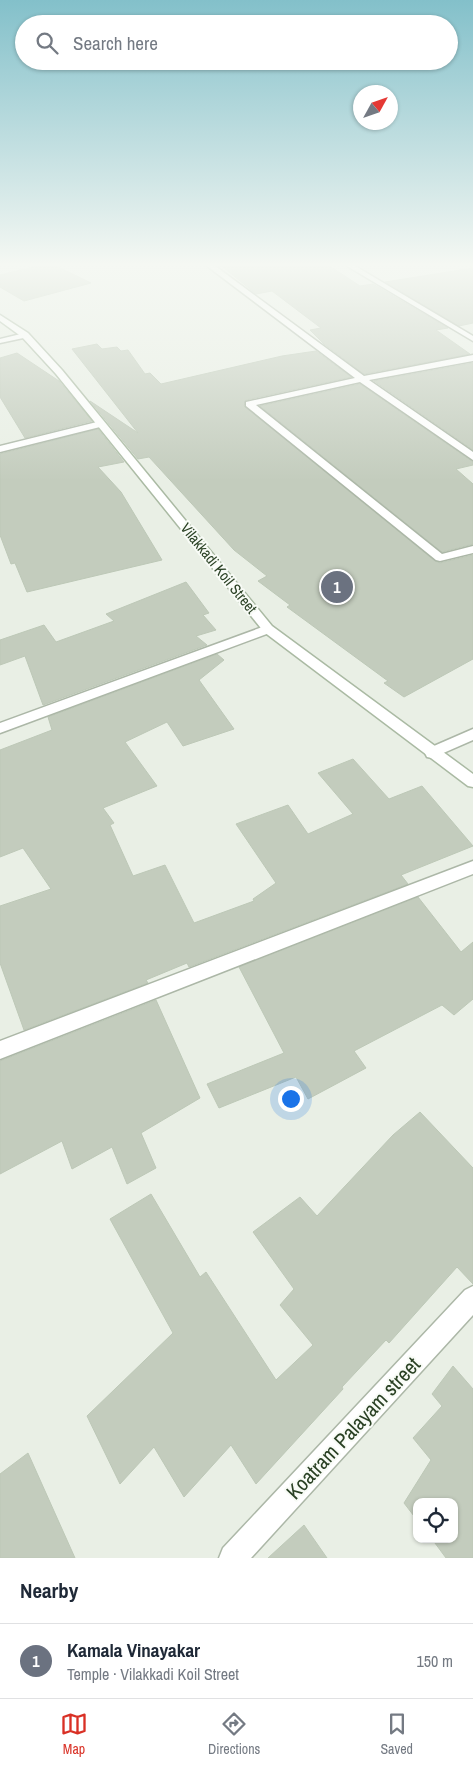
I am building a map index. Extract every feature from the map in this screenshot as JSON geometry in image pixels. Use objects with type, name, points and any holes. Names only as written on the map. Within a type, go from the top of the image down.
[{"type":"street","points":[[0,341],[22,336]]},
{"type":"street","name":"Vilakkadi Koil Street","points":[[26,336],[59,372],[268,630],[473,782]]},
{"type":"street","points":[[304,336],[473,457]]},
{"type":"street","points":[[473,358],[362,379],[249,404],[440,558],[473,549]]},
{"type":"street","points":[[0,449],[101,424]]},
{"type":"street","points":[[0,728],[268,630]]},
{"type":"street","points":[[432,753],[473,734]]},
{"type":"street","points":[[0,1050],[473,868]]},
{"type":"street","name":"Koatram Palayam street","points":[[233,1558],[473,1298]]},
{"type":"building","points":[[316,336],[444,336],[470,354],[364,374]]},
{"type":"building","points":[[97,344],[102,349],[117,347],[121,351],[128,350],[145,374],[150,373],[161,384],[282,356],[316,351],[351,377],[246,400],[244,406],[435,561],[440,563],[473,555],[473,659],[404,697],[384,683],[388,681],[287,607],[290,605],[258,581],[267,576],[234,550],[149,457],[138,459],[90,401],[138,433],[72,349]]},
{"type":"building","points":[[17,353],[59,381],[92,421],[25,438],[0,397],[0,358]]},
{"type":"building","points":[[473,363],[473,450],[374,381]]},
{"type":"building","points":[[360,384],[473,462],[473,465],[456,469],[473,484],[473,544],[442,552],[260,406]]},
{"type":"building","points":[[98,429],[124,462],[98,467],[121,492],[162,560],[27,592],[15,563],[11,564],[0,535],[0,454]]},
{"type":"building","points":[[186,582],[209,613],[203,615],[216,630],[196,636],[207,645],[43,705],[25,656],[0,665],[0,640],[44,625],[56,642],[114,621],[106,614]]},
{"type":"building","points":[[217,654],[224,660],[199,680],[234,729],[183,746],[167,722],[125,742],[157,786],[103,808],[114,823],[110,825],[133,876],[165,865],[194,923],[254,901],[253,899],[276,883],[236,824],[288,805],[308,834],[353,814],[318,773],[353,759],[389,799],[422,786],[473,846],[401,875],[408,884],[189,967],[187,963],[146,980],[148,983],[24,1030],[0,963],[0,906],[51,889],[23,848],[0,857],[0,750],[52,730],[48,717]]},
{"type":"building","points":[[418,897],[461,952],[473,942],[473,999],[454,1015],[442,1005],[354,1051],[366,1068],[308,1099],[296,1077],[219,1108],[207,1084],[284,1053],[239,967]]},
{"type":"building","points":[[156,1000],[200,1098],[141,1133],[156,1168],[127,1184],[112,1147],[72,1169],[62,1141],[0,1174],[0,1061]]},
{"type":"building","points":[[420,1112],[473,1168],[473,1284],[457,1267],[389,1343],[386,1340],[342,1387],[343,1389],[256,1484],[231,1445],[184,1497],[154,1447],[120,1484],[87,1416],[173,1333],[110,1219],[151,1194],[200,1277],[206,1272],[276,1380],[313,1345],[280,1305],[294,1289],[253,1232],[300,1197],[317,1216],[393,1135]]},
{"type":"building","points":[[453,1366],[473,1389],[473,1558],[446,1558],[435,1543],[458,1543],[458,1498],[413,1498],[413,1515],[404,1503],[431,1460],[413,1438],[442,1406],[432,1394]]},
{"type":"building","points":[[28,1453],[75,1558],[0,1558],[0,1474]]},
{"type":"building","points":[[304,1525],[327,1558],[268,1558]]},
{"type":"place","name":"Kamala Vinayakar","points":[[337,587]]}]
